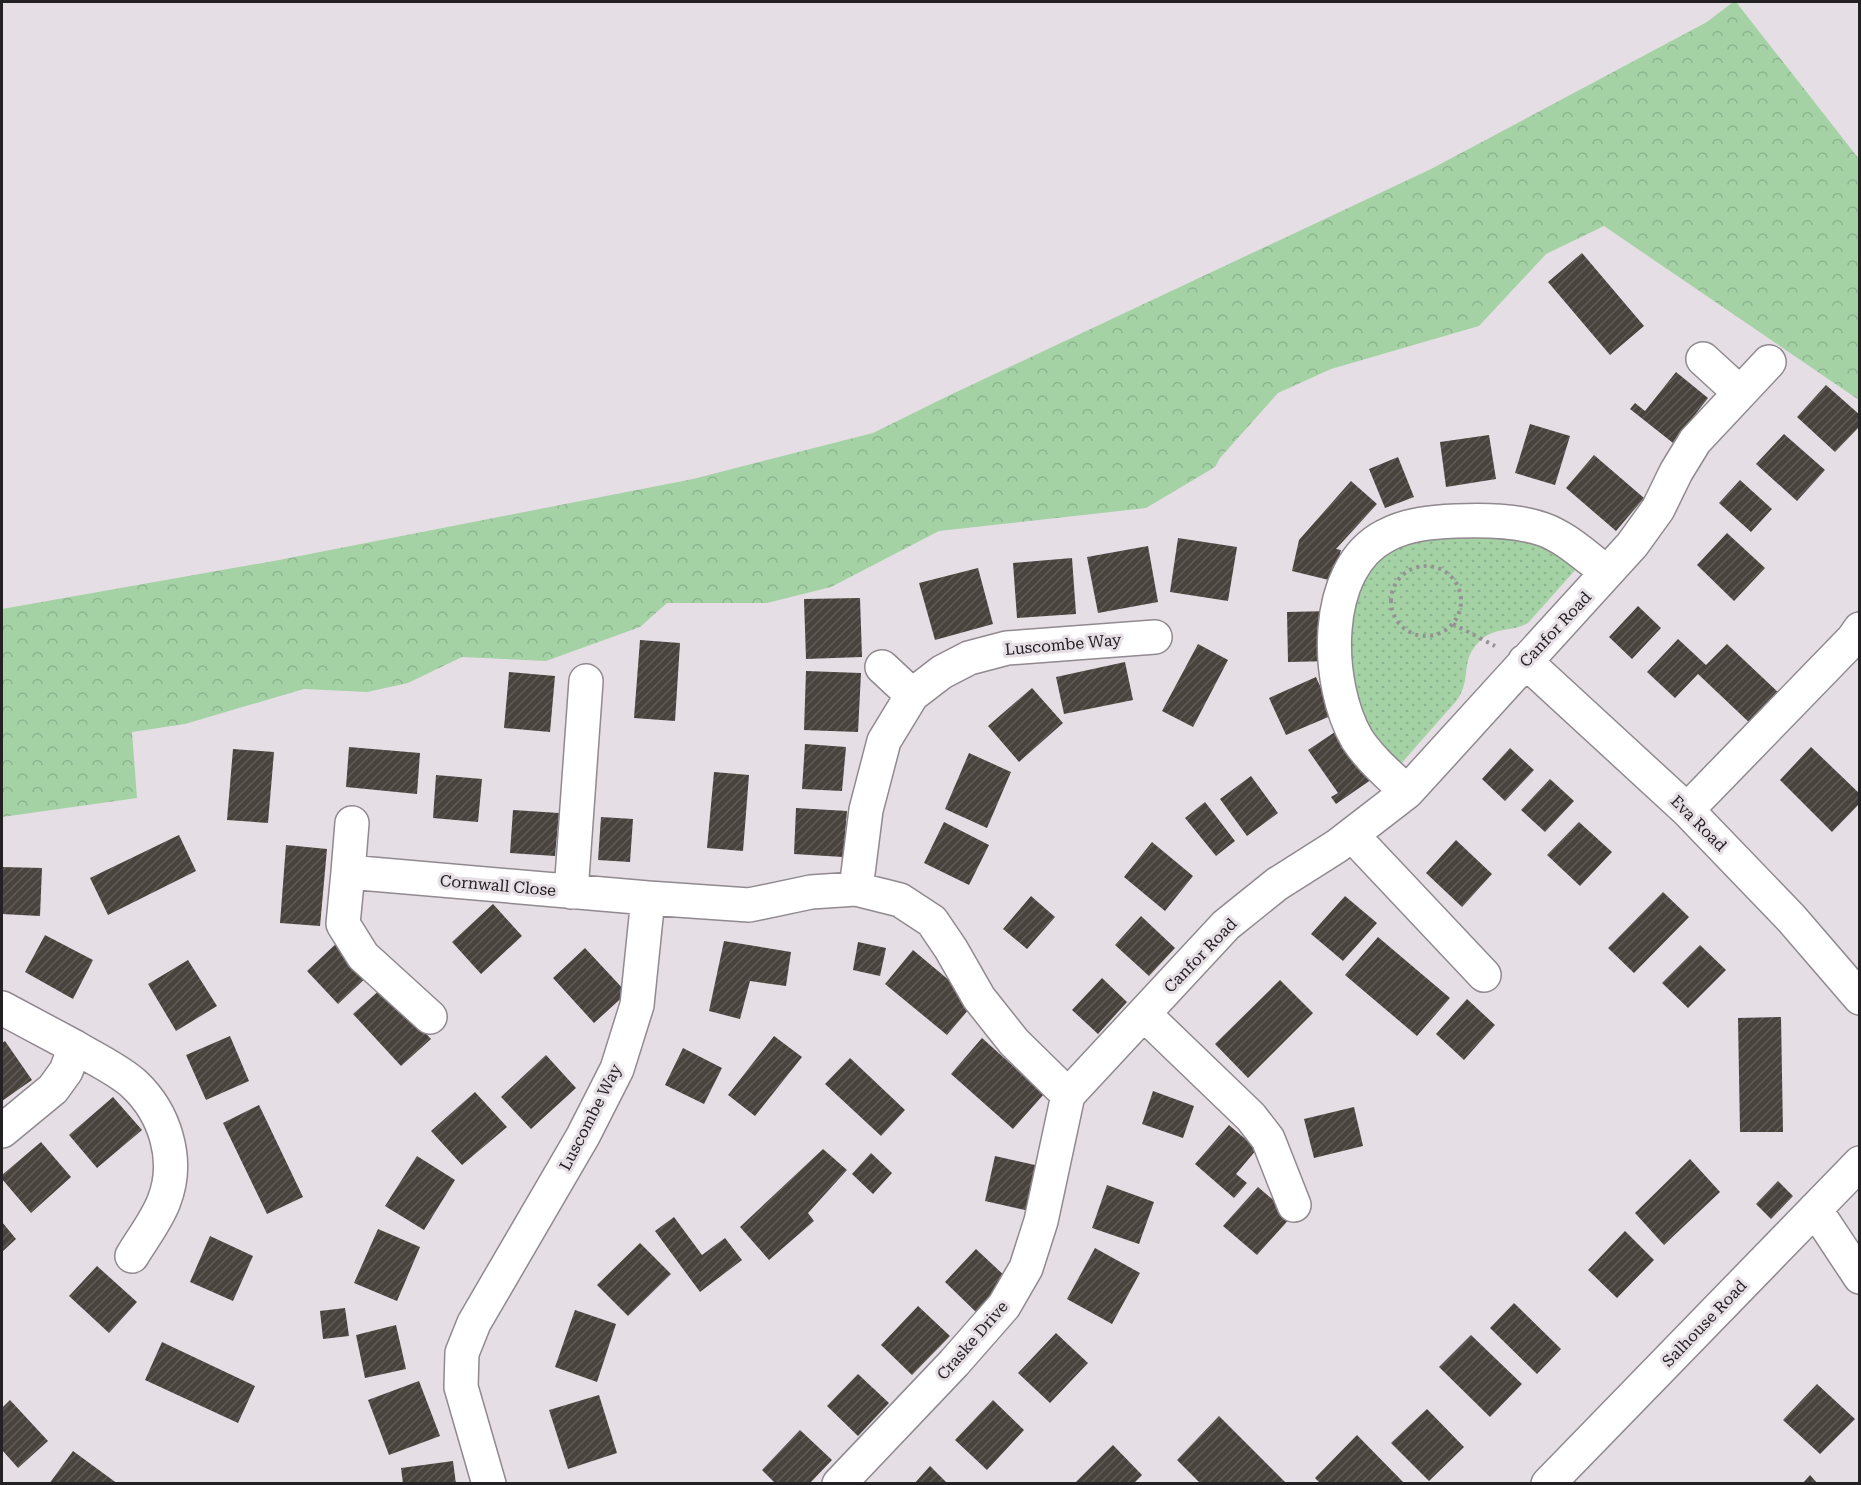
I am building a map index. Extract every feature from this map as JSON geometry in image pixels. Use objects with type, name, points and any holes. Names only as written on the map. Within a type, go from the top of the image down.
[{"type":"street","points":[[1703,359],[1739,392]]},
{"type":"street","name":"Canfor Road","points":[[1068,1095],[1226,925],[1278,885],[1352,835],[1407,792],[1632,545],[1658,509],[1676,472],[1695,441],[1768,362]]},
{"type":"street","points":[[1407,792],[1378,764],[1358,739],[1343,707],[1335,660],[1336,612],[1348,573],[1367,550],[1385,536],[1423,523],[1474,520],[1526,524],[1561,539],[1607,572]]},
{"type":"street","points":[[1687,810],[1853,639],[1860,629]]},
{"type":"street","name":"Luscombe Way","points":[[856,889],[866,810],[884,741],[912,696],[942,672],[969,658],[1007,648],[1155,637]]},
{"type":"street","name":"Eva Road","points":[[1525,662],[1687,810],[1791,918],[1860,998]]},
{"type":"street","points":[[882,667],[912,696]]},
{"type":"street","points":[[571,891],[586,681]]},
{"type":"street","points":[[352,823],[343,924],[363,956],[430,1017]]},
{"type":"street","points":[[1352,835],[1484,975]]},
{"type":"street","name":"Cornwall Close","points":[[348,873],[648,898]]},
{"type":"street","points":[[648,898],[749,905],[811,892],[856,889],[900,900],[932,921],[979,998],[1014,1042],[1068,1095]]},
{"type":"street","name":"Luscombe Way","points":[[489,1484],[461,1387],[462,1353],[474,1323],[583,1136],[617,1069],[638,1005],[648,898]]},
{"type":"street","points":[[2,1008],[75,1047],[133,1082],[152,1104],[167,1138],[171,1171],[164,1201],[132,1256]]},
{"type":"street","points":[[1144,1014],[1251,1117],[1268,1139],[1294,1205]]},
{"type":"street","points":[[2,1131],[52,1089],[66,1071],[75,1047]]},
{"type":"street","name":"Craske Drive","points":[[839,1484],[954,1363],[1004,1306],[1026,1268],[1041,1221],[1068,1095]]},
{"type":"street","name":"Salhouse Road","points":[[1548,1484],[1860,1163]]},
{"type":"street","points":[[1815,1209],[1860,1277]]},
{"type":"path","points":[[1424,566],[1438,569],[1449,575],[1458,586],[1461,599],[1459,612],[1452,624],[1441,633],[1428,636],[1414,634],[1402,628],[1395,617],[1391,603],[1393,590],[1400,578],[1412,569],[1424,566]]},
{"type":"path","points":[[1452,624],[1525,662]]},
{"type":"green space","points":[[1736,2],[1859,159],[1859,400],[1604,226],[1546,254],[1479,326],[1331,369],[1278,393],[1220,458],[1215,467],[1146,508],[939,531],[831,587],[767,603],[667,603],[640,627],[546,661],[462,657],[408,683],[367,692],[304,689],[185,724],[132,732],[137,798],[2,817],[2,609],[279,560],[693,479],[873,433],[1431,169],[1707,22]]},
{"type":"green space","points":[[1463,535],[1520,538],[1543,545],[1577,568],[1528,623],[1492,633],[1481,640],[1470,654],[1465,681],[1458,698],[1400,765],[1374,735],[1363,714],[1354,675],[1352,651],[1355,604],[1362,582],[1372,565],[1387,552],[1415,541]]},
{"type":"building","points":[[1582,253],[1644,326],[1610,355],[1548,282]]},
{"type":"building","points":[[1676,372],[1708,398],[1673,443],[1630,409],[1635,403],[1645,411]]},
{"type":"building","points":[[1826,385],[1860,415],[1860,426],[1835,452],[1797,417]]},
{"type":"building","points":[[1530,424],[1570,436],[1555,485],[1515,473]]},
{"type":"building","points":[[1784,434],[1825,470],[1797,501],[1756,464]]},
{"type":"building","points":[[1489,435],[1496,479],[1446,487],[1440,442]]},
{"type":"building","points":[[1594,455],[1644,498],[1616,531],[1566,488]]},
{"type":"building","points":[[1398,457],[1414,497],[1385,508],[1369,469]]},
{"type":"building","points":[[1740,480],[1772,509],[1751,532],[1719,503]]},
{"type":"building","points":[[1351,481],[1377,504],[1336,549],[1341,550],[1333,581],[1292,571],[1299,540]]},
{"type":"building","points":[[1727,533],[1765,568],[1734,601],[1697,565]]},
{"type":"building","points":[[1178,538],[1237,547],[1228,601],[1170,592]]},
{"type":"building","points":[[1148,546],[1158,602],[1098,613],[1087,557]]},
{"type":"building","points":[[1072,558],[1076,614],[1017,618],[1013,563]]},
{"type":"building","points":[[978,568],[993,624],[935,640],[919,583]]},
{"type":"building","points":[[860,598],[862,657],[806,659],[804,599]]},
{"type":"building","points":[[1638,606],[1661,628],[1632,659],[1609,637]]},
{"type":"building","points":[[1331,611],[1332,661],[1288,662],[1287,612]]},
{"type":"building","points":[[1678,639],[1706,665],[1727,644],[1782,696],[1754,727],[1698,674],[1675,698],[1647,672]]},
{"type":"building","points":[[640,640],[680,643],[675,721],[634,718]]},
{"type":"building","points":[[1198,644],[1228,660],[1193,727],[1162,711]]},
{"type":"building","points":[[1125,662],[1133,700],[1064,714],[1056,677]]},
{"type":"building","points":[[806,671],[861,673],[858,732],[804,730]]},
{"type":"building","points":[[509,672],[555,676],[550,732],[504,728]]},
{"type":"building","points":[[1316,677],[1333,715],[1286,735],[1269,698]]},
{"type":"building","points":[[1032,688],[1063,723],[1019,762],[988,726]]},
{"type":"building","points":[[1344,726],[1378,775],[1336,804],[1331,797],[1338,793],[1308,750]]},
{"type":"building","points":[[805,744],[846,747],[842,791],[802,789]]},
{"type":"building","points":[[349,747],[420,753],[417,794],[346,787]]},
{"type":"building","points":[[1811,747],[1860,794],[1860,803],[1832,832],[1780,780]]},
{"type":"building","points":[[1510,748],[1534,770],[1505,801],[1482,779]]},
{"type":"building","points":[[233,749],[274,752],[268,823],[227,820]]},
{"type":"building","points":[[969,753],[1011,772],[987,828],[945,809]]},
{"type":"building","points":[[714,772],[749,775],[743,851],[707,848]]},
{"type":"building","points":[[436,775],[482,779],[478,822],[433,818]]},
{"type":"building","points":[[1251,776],[1278,813],[1247,836],[1220,799]]},
{"type":"building","points":[[1550,779],[1574,801],[1545,832],[1521,810]]},
{"type":"building","points":[[1205,802],[1235,841],[1216,856],[1185,818]]},
{"type":"building","points":[[796,808],[847,811],[843,857],[794,854]]},
{"type":"building","points":[[513,810],[559,813],[555,856],[510,853]]},
{"type":"building","points":[[601,817],[633,819],[630,862],[598,860]]},
{"type":"building","points":[[944,822],[989,845],[969,885],[924,863]]},
{"type":"building","points":[[1579,822],[1612,852],[1580,886],[1547,855]]},
{"type":"building","points":[[179,835],[196,871],[108,915],[90,878]]},
{"type":"building","points":[[1456,840],[1492,874],[1462,907],[1426,873]]},
{"type":"building","points":[[1152,842],[1193,876],[1165,911],[1124,877]]},
{"type":"building","points":[[286,845],[327,849],[320,926],[280,923]]},
{"type":"building","points":[[2,867],[42,868],[40,916],[2,914]]},
{"type":"building","points":[[1663,892],[1689,917],[1634,973],[1608,948]]},
{"type":"building","points":[[1031,896],[1055,917],[1027,949],[1003,929]]},
{"type":"building","points":[[1345,896],[1377,923],[1343,961],[1311,934]]},
{"type":"building","points":[[493,904],[522,936],[481,974],[452,942]]},
{"type":"building","points":[[1141,916],[1175,948],[1149,976],[1115,945]]},
{"type":"building","points":[[45,935],[93,960],[73,999],[25,972]]},
{"type":"building","points":[[1378,937],[1450,998],[1417,1036],[1345,975]]},
{"type":"building","points":[[339,941],[370,974],[338,1004],[307,971]]},
{"type":"building","points":[[724,941],[791,952],[786,986],[750,981],[740,1019],[709,1011]]},
{"type":"building","points":[[858,942],[886,948],[880,976],[853,970]]},
{"type":"building","points":[[1700,945],[1726,970],[1688,1008],[1662,983]]},
{"type":"building","points":[[585,948],[627,993],[594,1023],[553,978]]},
{"type":"building","points":[[913,950],[975,1002],[947,1035],[885,984]]},
{"type":"building","points":[[188,960],[217,1006],[176,1031],[148,984]]},
{"type":"building","points":[[1102,978],[1127,1002],[1098,1034],[1072,1010]]},
{"type":"building","points":[[1280,980],[1313,1013],[1248,1078],[1215,1044]]},
{"type":"building","points":[[383,987],[431,1039],[401,1066],[353,1014]]},
{"type":"building","points":[[1467,999],[1495,1025],[1464,1060],[1436,1034]]},
{"type":"building","points":[[1781,1017],[1783,1132],[1740,1132],[1738,1018]]},
{"type":"building","points":[[230,1036],[249,1081],[206,1100],[186,1055]]},
{"type":"building","points":[[774,1036],[802,1057],[755,1116],[728,1095]]},
{"type":"building","points":[[982,1038],[1044,1094],[1013,1129],[951,1074]]},
{"type":"building","points":[[5,1041],[32,1080],[2,1101],[2,1043]]},
{"type":"building","points":[[683,1048],[722,1068],[704,1104],[665,1085]]},
{"type":"building","points":[[546,1055],[576,1088],[531,1129],[501,1097]]},
{"type":"building","points":[[850,1058],[905,1110],[881,1136],[825,1084]]},
{"type":"building","points":[[1153,1091],[1194,1106],[1183,1138],[1142,1124]]},
{"type":"building","points":[[475,1092],[507,1127],[462,1165],[431,1131]]},
{"type":"building","points":[[113,1097],[142,1130],[97,1168],[69,1135]]},
{"type":"building","points":[[259,1105],[303,1197],[267,1214],[223,1123]]},
{"type":"building","points":[[1354,1107],[1363,1146],[1314,1158],[1304,1119]]},
{"type":"building","points":[[1229,1125],[1257,1149],[1236,1174],[1247,1183],[1234,1198],[1195,1164]]},
{"type":"building","points":[[41,1142],[71,1177],[31,1213],[2,1179],[2,1175]]},
{"type":"building","points":[[823,1149],[847,1170],[808,1213],[814,1221],[769,1260],[740,1227]]},
{"type":"building","points":[[871,1153],[892,1173],[873,1194],[852,1174]]},
{"type":"building","points":[[417,1156],[455,1180],[424,1230],[385,1206]]},
{"type":"building","points":[[995,1156],[1044,1167],[1034,1212],[985,1201]]},
{"type":"building","points":[[1690,1159],[1720,1192],[1664,1245],[1635,1213]]},
{"type":"building","points":[[1778,1181],[1793,1196],[1771,1219],[1756,1204]]},
{"type":"building","points":[[1107,1185],[1154,1202],[1139,1244],[1092,1228]]},
{"type":"building","points":[[1258,1187],[1292,1216],[1257,1255],[1223,1226]]},
{"type":"building","points":[[674,1217],[702,1255],[725,1238],[742,1260],[700,1292],[655,1231]]},
{"type":"building","points":[[2,1222],[16,1239],[2,1252]]},
{"type":"building","points":[[378,1229],[420,1247],[397,1301],[354,1283]]},
{"type":"building","points":[[1625,1231],[1654,1260],[1617,1298],[1588,1270]]},
{"type":"building","points":[[210,1236],[253,1256],[233,1301],[190,1282]]},
{"type":"building","points":[[640,1243],[671,1274],[628,1316],[597,1285]]},
{"type":"building","points":[[1095,1248],[1140,1273],[1112,1324],[1067,1299]]},
{"type":"building","points":[[976,1249],[1008,1279],[976,1312],[945,1282]]},
{"type":"building","points":[[97,1266],[137,1302],[109,1333],[69,1296]]},
{"type":"building","points":[[1514,1303],[1561,1349],[1537,1374],[1490,1328]]},
{"type":"building","points":[[918,1306],[950,1336],[912,1375],[881,1345]]},
{"type":"building","points":[[345,1308],[349,1336],[323,1339],[320,1311]]},
{"type":"building","points":[[575,1310],[616,1324],[597,1382],[555,1367]]},
{"type":"building","points":[[396,1325],[406,1369],[365,1378],[356,1335]]},
{"type":"building","points":[[1056,1333],[1088,1363],[1050,1403],[1018,1373]]},
{"type":"building","points":[[1471,1335],[1522,1384],[1490,1417],[1439,1367]]},
{"type":"building","points":[[162,1342],[255,1386],[238,1423],[145,1380]]},
{"type":"building","points":[[858,1374],[889,1403],[858,1436],[827,1406]]},
{"type":"building","points":[[419,1381],[440,1436],[389,1455],[368,1400]]},
{"type":"building","points":[[1817,1384],[1855,1419],[1820,1454],[1783,1420]]},
{"type":"building","points":[[599,1395],[617,1453],[568,1469],[549,1410]]},
{"type":"building","points":[[10,1400],[48,1441],[18,1468],[2,1450],[2,1408]]},
{"type":"building","points":[[993,1400],[1024,1430],[987,1470],[955,1440]]},
{"type":"building","points":[[1427,1409],[1464,1447],[1429,1481],[1391,1443]]},
{"type":"building","points":[[1219,1416],[1287,1484],[1201,1484],[1177,1460]]},
{"type":"building","points":[[800,1430],[832,1460],[809,1484],[776,1484],[762,1470]]},
{"type":"building","points":[[1357,1435],[1405,1484],[1321,1484],[1315,1478]]},
{"type":"building","points":[[1113,1445],[1142,1475],[1133,1484],[1074,1484]]},
{"type":"building","points":[[73,1451],[118,1484],[49,1484]]},
{"type":"building","points":[[453,1461],[456,1484],[403,1484],[401,1468]]},
{"type":"building","points":[[930,1466],[948,1484],[914,1484]]},
{"type":"building","points":[[1810,1475],[1818,1484],[1802,1484]]}]
